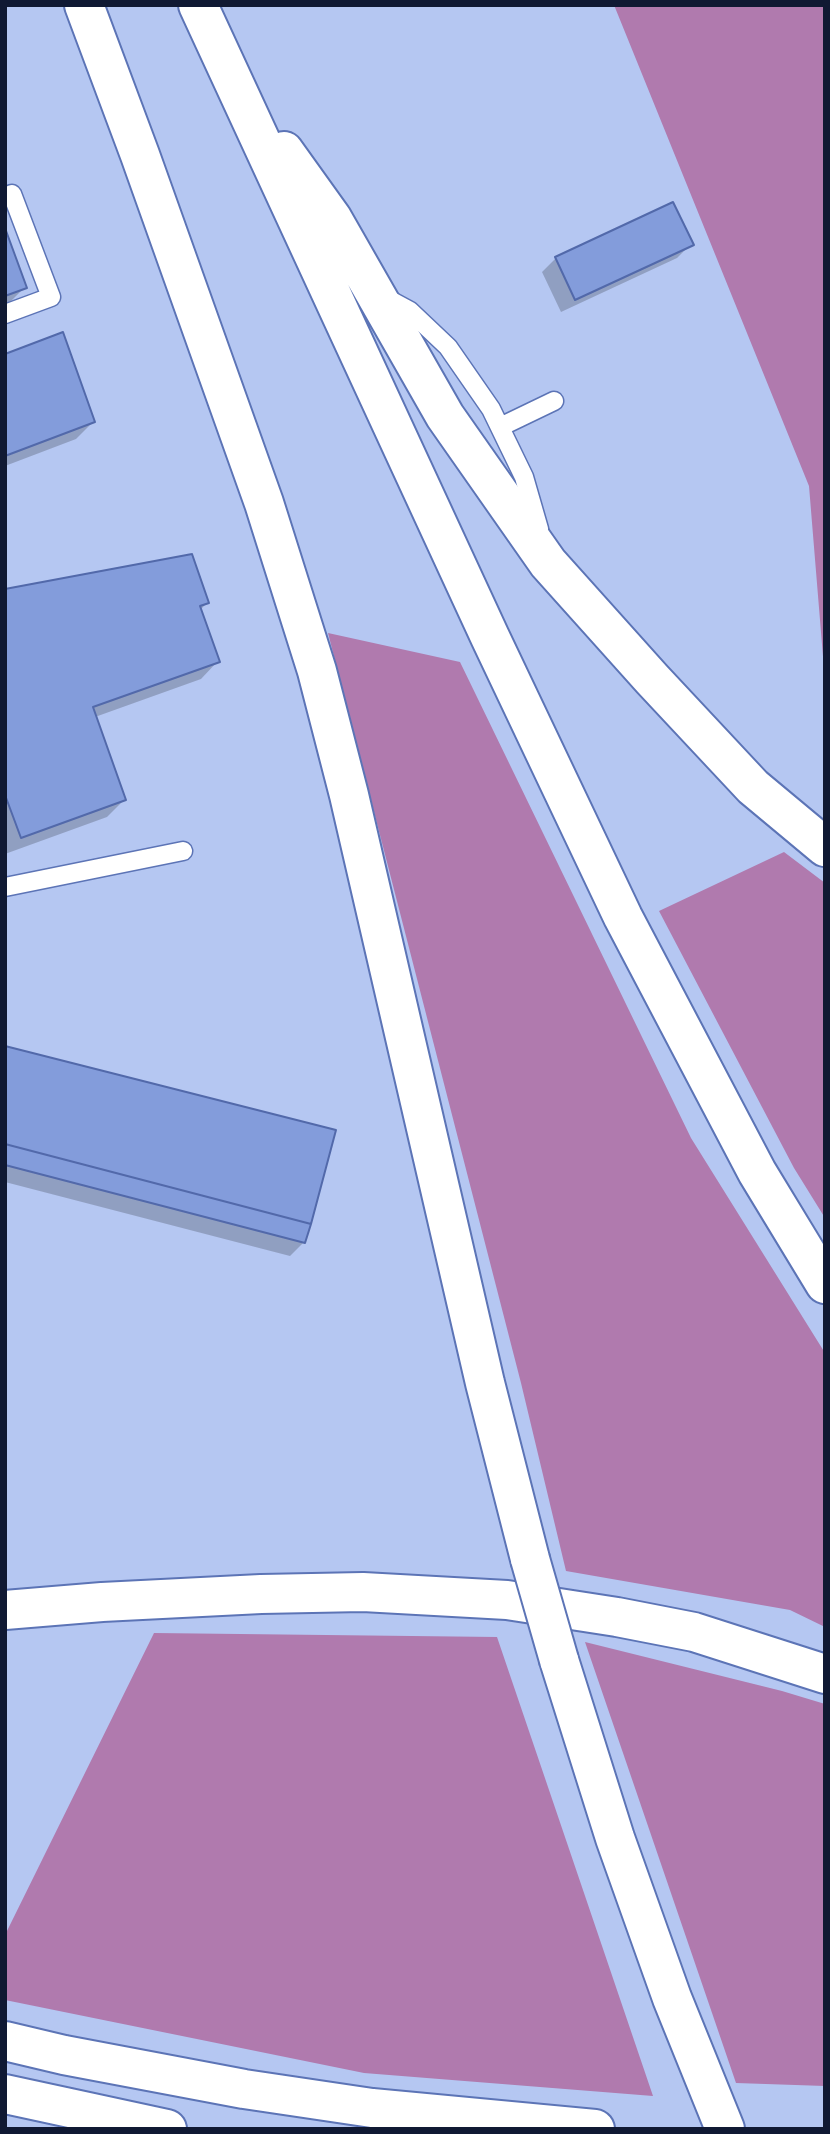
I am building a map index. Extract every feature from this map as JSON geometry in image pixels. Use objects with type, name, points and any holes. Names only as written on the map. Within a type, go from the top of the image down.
[{"type":"highway","points":[[84,5],[264,503],[317,671],[349,795],[482,1370],[530,1559],[615,1838],[672,1998],[725,2129]]},
{"type":"highway","points":[[198,5],[623,918],[757,1172],[825,1284]]},
{"type":"highway","points":[[230,76],[332,218],[445,416],[548,563],[753,787],[825,847]]},
{"type":"highway","points":[[5,1610],[102,1602],[312,1593],[425,1594],[507,1600],[694,1632],[825,1674]]},
{"type":"highway","points":[[5,2040],[64,2055],[257,2091],[372,2108],[595,2129]]},
{"type":"highway","points":[[5,2094],[167,2129]]},
{"type":"lane","points":[[5,197],[12,194],[51,298],[5,314]]},
{"type":"lane","points":[[374,291],[410,311],[448,347],[491,409],[524,477],[548,563]]},
{"type":"lane","points":[[500,426],[554,401]]},
{"type":"lane","points":[[5,887],[183,851]]},
{"type":"shaded area","points":[[614,5],[825,5],[825,681],[809,486]]},
{"type":"shaded area","points":[[328,633],[460,662],[691,1138],[825,1353],[825,1627],[790,1610],[566,1571],[521,1383]]},
{"type":"shaded area","points":[[784,852],[825,883],[825,1218],[794,1168],[659,911]]},
{"type":"shaded area","points":[[154,1633],[497,1637],[653,2096],[364,2073],[5,2000],[5,1935]]},
{"type":"shaded area","points":[[585,1642],[825,1704],[825,2086],[736,2083]]},
{"type":"building","points":[[673,202],[694,245],[575,300],[555,257]]},
{"type":"building","points":[[5,228],[27,288],[5,296]]},
{"type":"building","points":[[63,332],[95,422],[5,456],[5,354]]},
{"type":"building","points":[[192,554],[209,603],[200,606],[220,662],[93,707],[126,800],[21,838],[5,795],[5,589]]},
{"type":"building","points":[[5,1046],[336,1130],[311,1224],[5,1144]]},
{"type":"building","points":[[5,1144],[311,1224],[305,1243],[5,1165]]}]
